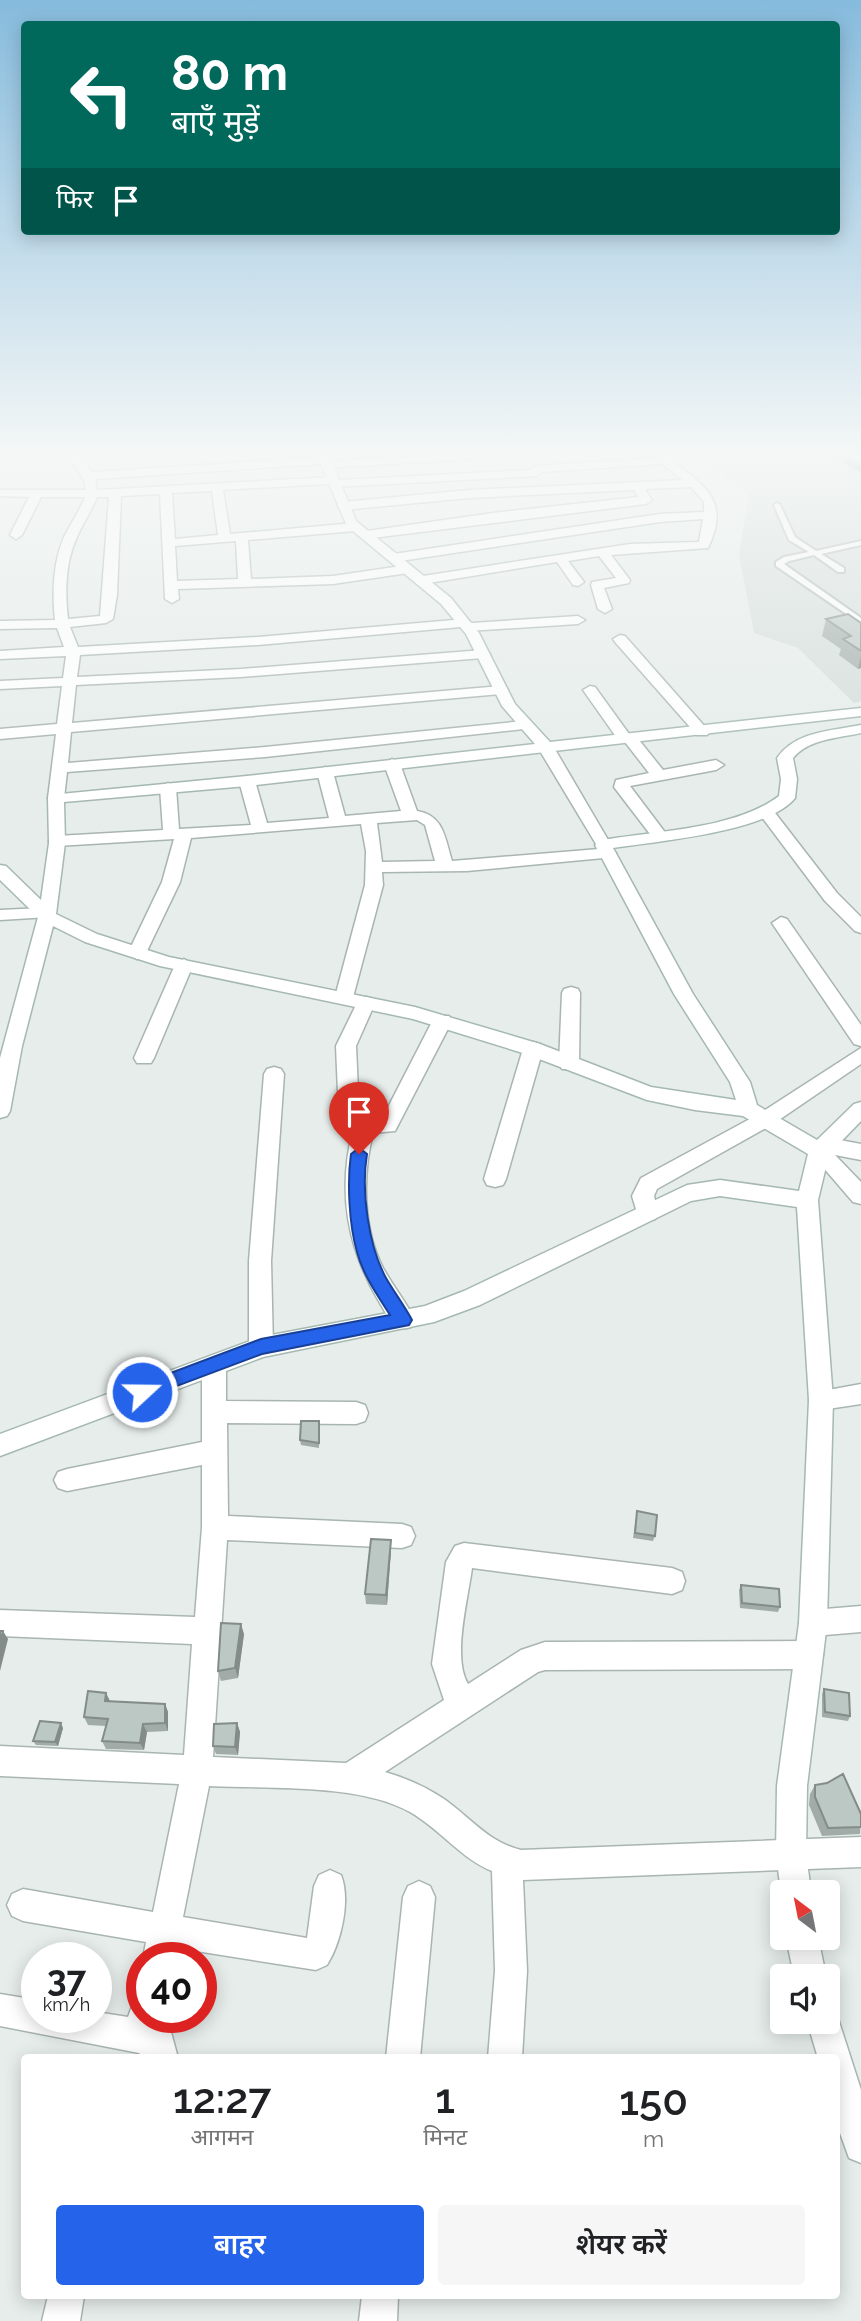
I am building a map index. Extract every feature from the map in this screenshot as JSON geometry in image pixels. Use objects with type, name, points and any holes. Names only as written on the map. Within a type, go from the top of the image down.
[{"type":"street","points":[[0,1111],[12,1046],[45,914],[57,841],[56,798],[73,652],[62,624],[58,591],[62,563]]},
{"type":"street","points":[[0,625],[62,624],[107,618],[110,563]]},
{"type":"street","points":[[171,563],[173,592],[245,582],[333,580],[408,569]]},
{"type":"street","points":[[244,563],[245,582]]},
{"type":"street","points":[[401,563],[423,580],[466,625],[501,690],[524,725],[545,746],[605,849],[674,979],[712,1042],[739,1080],[747,1099],[747,1108]]},
{"type":"street","points":[[423,580],[527,563]]},
{"type":"street","points":[[564,563],[578,582]]},
{"type":"street","points":[[605,609],[597,585],[624,580],[611,563]]},
{"type":"street","points":[[0,655],[578,620]]},
{"type":"street","points":[[620,639],[702,732]]},
{"type":"street","points":[[0,685],[268,672],[483,654]]},
{"type":"street","points":[[0,734],[501,690]]},
{"type":"street","points":[[590,690],[659,775]]},
{"type":"street","points":[[56,798],[247,781],[545,746],[702,732],[861,712]]},
{"type":"street","points":[[60,768],[265,752],[524,725]]},
{"type":"street","points":[[376,867],[445,866],[605,849],[659,835],[742,820],[766,812],[787,798],[789,787],[785,758],[792,748],[808,741],[861,729]]},
{"type":"street","points":[[392,764],[411,815]]},
{"type":"street","points":[[659,835],[621,785],[716,765]]},
{"type":"street","points":[[326,772],[338,821]]},
{"type":"street","points":[[247,781],[260,829]]},
{"type":"street","points":[[137,953],[172,882],[178,833],[167,788]]},
{"type":"street","points":[[766,812],[831,897],[860,926]]},
{"type":"street","points":[[57,841],[260,829],[411,815],[421,816],[432,822],[445,866]]},
{"type":"street","points":[[344,998],[374,885],[376,867],[368,819]]},
{"type":"street","points":[[5,877],[45,914],[91,937],[137,953],[442,1021],[533,1049],[647,1093],[695,1103],[747,1108],[822,1148],[861,1153]]},
{"type":"street","points":[[0,915],[45,914]]},
{"type":"street","points":[[781,923],[861,1040]]},
{"type":"street","points":[[144,1058],[184,965]]},
{"type":"street","points":[[569,1064],[571,993]]},
{"type":"street","points":[[366,1003],[350,1034],[345,1060],[349,1116],[364,1126],[388,1126],[442,1021]]},
{"type":"street","points":[[495,1179],[533,1049]]},
{"type":"street","points":[[647,1213],[643,1196],[649,1184],[766,1119],[861,1055]]},
{"type":"street","points":[[261,1347],[260,1261],[274,1074]]},
{"type":"street","points":[[793,1880],[792,1786],[813,1623],[821,1400],[807,1200],[813,1167],[822,1148],[861,1109]]},
{"type":"street","points":[[364,1126],[356,1175],[365,1252],[378,1280],[403,1320]]},
{"type":"street","points":[[822,1148],[861,1196]]},
{"type":"street","points":[[0,1445],[261,1347],[426,1315],[472,1298],[687,1193],[720,1188],[807,1200]]},
{"type":"street","points":[[163,1942],[197,1771],[215,1527],[214,1365]]},
{"type":"street","points":[[821,1400],[861,1394]]},
{"type":"street","points":[[214,1412],[356,1413]]},
{"type":"street","points":[[67,1480],[214,1451]]},
{"type":"street","points":[[215,1527],[402,1536]]},
{"type":"street","points":[[464,1703],[454,1689],[446,1664],[461,1557],[473,1555],[672,1581]]},
{"type":"street","points":[[813,1623],[861,1619]]},
{"type":"street","points":[[0,1623],[207,1632]]},
{"type":"street","points":[[349,1779],[531,1660],[545,1656],[809,1655]]},
{"type":"street","points":[[0,1760],[349,1779],[388,1787],[422,1802],[478,1849],[496,1860],[508,1863],[555,1865],[861,1852]]},
{"type":"street","points":[[505,2054],[511,1971],[508,1863]]},
{"type":"street","points":[[217,1948],[316,1954],[324,1941],[330,1886]]},
{"type":"street","points":[[402,2054],[419,1897]]},
{"type":"street","points":[[23,1905],[152,1942]]},
{"type":"street","points":[[0,2010],[21,2014]]},
{"type":"street","points":[[112,2030],[148,2037]]},
{"type":"street","points":[[828,2034],[834,2054]]},
{"type":"street","points":[[840,2077],[861,2146]]},
{"type":"street","points":[[61,2321],[65,2299]]},
{"type":"street","points":[[379,2321],[380,2299]]},
{"type":"lane","points":[[780,563],[861,622]]},
{"type":"lane","points":[[830,563],[841,570]]},
{"type":"shaded area","points":[[741,563],[861,563],[861,701],[854,703],[798,648],[754,633]]},
{"type":"building","points":[[848,614],[861,623],[861,651],[843,639],[851,636],[826,619]]},
{"type":"building","points":[[301,1421],[319,1421],[319,1443],[300,1440]]},
{"type":"building","points":[[637,1511],[657,1515],[655,1536],[635,1533]]},
{"type":"building","points":[[371,1539],[391,1540],[386,1595],[365,1594]]},
{"type":"building","points":[[741,1585],[779,1589],[780,1607],[742,1603]]},
{"type":"building","points":[[221,1623],[241,1624],[235,1668],[218,1671]]},
{"type":"building","points":[[824,1689],[849,1693],[850,1716],[825,1712]]},
{"type":"building","points":[[88,1691],[106,1693],[105,1701],[165,1704],[165,1723],[143,1724],[140,1743],[102,1741],[108,1719],[84,1717]]},
{"type":"building","points":[[40,1721],[61,1723],[55,1742],[33,1741]]},
{"type":"building","points":[[237,1723],[235,1747],[213,1746],[214,1724]]},
{"type":"building","points":[[843,1774],[861,1814],[861,1827],[828,1828],[815,1797],[815,1785],[827,1783]]},
{"type":"route","points":[[142,1392],[261,1347],[403,1320],[378,1280],[365,1252],[356,1175],[359,1154]]}]
